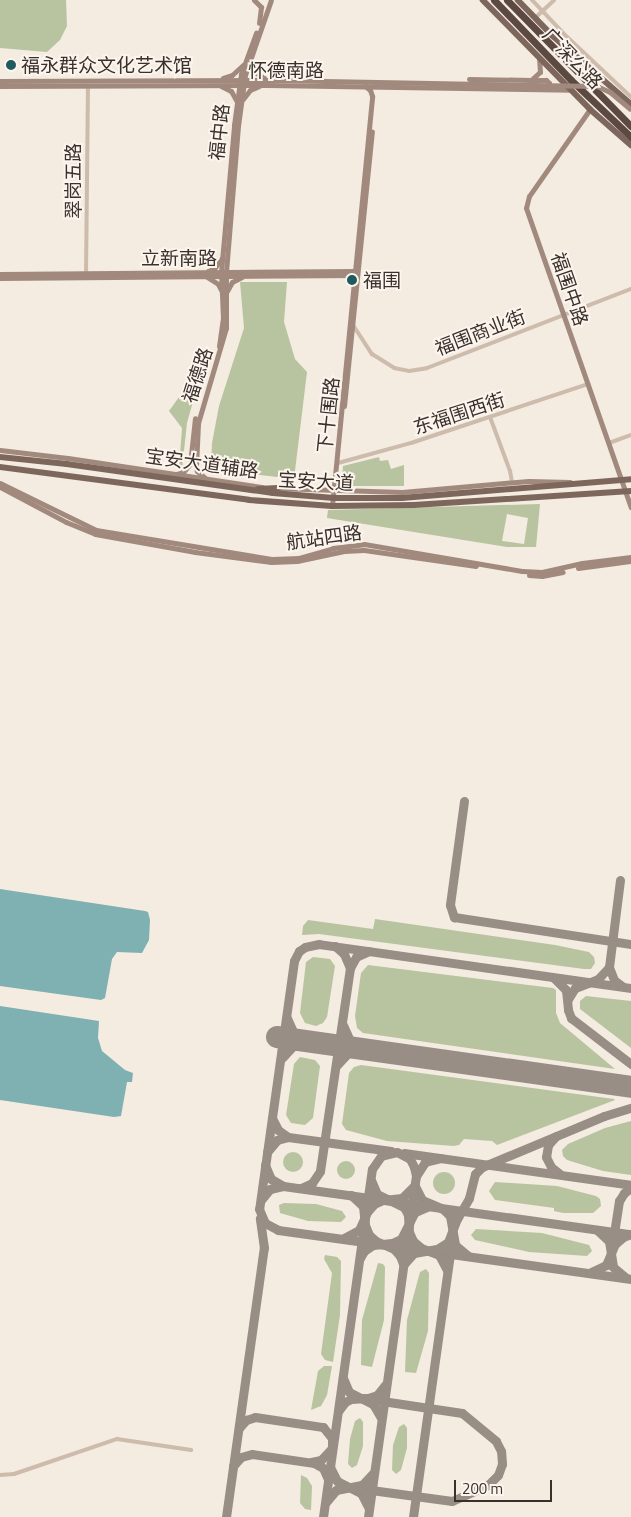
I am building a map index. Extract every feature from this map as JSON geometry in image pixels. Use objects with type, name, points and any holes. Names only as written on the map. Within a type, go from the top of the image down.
[{"type":"highway","name":"广深公路","points":[[494,0],[570,80],[631,137]]},
{"type":"highway","name":"广深公路","points":[[507,0],[631,126]]},
{"type":"main road","points":[[254,0],[261,7],[259,23]]},
{"type":"main road","points":[[258,0],[268,2]]},
{"type":"main road","points":[[483,0],[590,109],[631,145]]},
{"type":"main road","points":[[518,0],[631,108]]},
{"type":"main road","name":"福中路","points":[[224,274],[223,251],[242,82],[259,23],[268,2]]},
{"type":"main road","name":"福中路","points":[[248,60],[268,2]]},
{"type":"main road","points":[[533,82],[540,72],[538,55]]},
{"type":"main road","points":[[214,82],[232,75],[248,60],[255,73],[272,80]]},
{"type":"main road","name":"怀德南路","points":[[0,82],[242,82],[272,80],[533,82],[597,86],[610,92],[631,108]]},
{"type":"main road","points":[[533,82],[547,81],[548,87],[543,90]]},
{"type":"main road","name":"怀德南路","points":[[0,82],[88,86],[214,82]]},
{"type":"main road","points":[[214,82],[229,90],[239,102],[250,90],[267,85]]},
{"type":"main road","name":"怀德南路","points":[[242,82],[267,85],[571,90]]},
{"type":"main road","name":"下十围路","points":[[332,506],[353,325],[372,96],[370,90],[365,86]]},
{"type":"main road","name":"下十围路","points":[[334,491],[375,96],[382,86]]},
{"type":"main road","name":"福中路","points":[[224,274],[227,260],[239,102]]},
{"type":"main road","name":"福围中路","points":[[590,109],[529,196],[526,204],[563,314],[628,492],[631,507]]},
{"type":"main road","points":[[200,274],[214,269],[223,251]]},
{"type":"main road","points":[[227,260],[230,267],[239,272]]},
{"type":"main road","name":"立新南路","points":[[224,274],[239,272],[356,273]]},
{"type":"main road","name":"立新南路","points":[[0,276],[200,274],[245,276],[356,273]]},
{"type":"main road","points":[[200,274],[218,284],[224,295],[232,282],[245,276]]},
{"type":"main road","name":"福德路","points":[[193,457],[199,416],[225,334],[224,274]]},
{"type":"main road","name":"宝安大道辅路","points":[[0,450],[60,456],[210,480],[278,488],[402,492],[512,482],[581,482]]},
{"type":"main road","points":[[174,474],[187,469],[193,457]]},
{"type":"main road","points":[[193,457],[197,471],[210,480]]},
{"type":"main road","name":"宝安大道","points":[[0,458],[67,464],[241,489],[333,498],[402,498],[631,479]]},
{"type":"main road","name":"宝安大道","points":[[0,467],[249,500],[332,506],[414,505],[628,492]]},
{"type":"main road","name":"航站四路","points":[[0,483],[96,530],[272,559],[298,558],[333,548],[364,544],[522,571],[542,572],[582,563],[631,557]]},
{"type":"main road","name":"航站四路","points":[[0,487],[66,522],[95,534],[195,552],[271,562],[297,561],[344,551],[364,550],[542,576],[593,565],[631,561]]},
{"type":"main road","points":[[241,489],[278,488]]},
{"type":"street","points":[[532,0],[631,97]]},
{"type":"street","points":[[535,18],[554,0]]},
{"type":"street","name":"翠岗五路","points":[[86,275],[88,86]]},
{"type":"street","name":"福围商业街","points":[[353,325],[372,354],[394,368],[409,371],[427,368],[631,289]]},
{"type":"street","name":"东福围西街","points":[[338,463],[411,443],[588,384]]},
{"type":"street","points":[[490,417],[510,471],[512,482]]},
{"type":"street","points":[[609,443],[631,435]]},
{"type":"street","points":[[0,1475],[14,1474],[117,1439],[191,1450]]},
{"type":"green space","points":[[0,0],[66,0],[67,26],[60,40],[47,52],[0,48]]},
{"type":"green space","points":[[240,282],[287,282],[284,322],[295,359],[307,372],[294,479],[211,469],[212,443],[219,406],[244,328]]},
{"type":"green space","points":[[192,379],[197,387],[187,423],[182,469],[179,469],[182,428],[169,411]]},
{"type":"green space","points":[[379,457],[380,461],[388,460],[391,469],[404,465],[404,486],[345,486],[342,481],[343,466]]},
{"type":"green space","points":[[540,504],[536,547],[507,547],[327,518],[328,510]],"holes":[[[507,514],[528,518],[524,544],[502,541]]]},
{"type":"green space","points":[[375,919],[555,945],[589,952],[594,957],[595,963],[591,969],[584,969],[319,934],[302,935],[303,926],[308,920],[373,929]]},
{"type":"green space","points":[[313,957],[330,959],[335,966],[327,1017],[323,1023],[316,1026],[305,1023],[300,1013],[306,962]]},
{"type":"green space","points":[[368,965],[553,988],[556,990],[556,1013],[560,1023],[615,1069],[363,1033],[357,1028],[355,1016],[361,973]]},
{"type":"green space","points":[[586,996],[631,1001],[631,1048],[580,1009],[580,1001]]},
{"type":"green space","points":[[300,1057],[315,1060],[320,1066],[313,1118],[305,1125],[291,1123],[286,1115],[294,1064]]},
{"type":"green space","points":[[361,1065],[615,1100],[497,1145],[492,1141],[464,1139],[459,1145],[454,1146],[387,1141],[346,1130],[342,1124],[349,1073],[354,1067]]},
{"type":"green space","points":[[631,1121],[631,1175],[603,1171],[567,1160],[563,1156],[562,1150],[568,1144],[605,1128]]},
{"type":"green space","points":[[289,1152],[297,1152],[303,1158],[303,1166],[297,1172],[289,1172],[283,1166],[283,1158]]},
{"type":"green space","points":[[346,1161],[352,1164],[355,1170],[352,1176],[346,1179],[340,1176],[337,1170],[340,1164]]},
{"type":"green space","points":[[444,1172],[452,1175],[455,1183],[452,1191],[444,1194],[436,1191],[433,1183],[436,1175]]},
{"type":"green space","points":[[495,1182],[557,1186],[596,1196],[600,1199],[601,1206],[593,1213],[563,1213],[554,1211],[554,1208],[495,1200],[489,1191]]},
{"type":"green space","points":[[284,1203],[316,1204],[342,1211],[346,1217],[341,1222],[308,1221],[280,1213],[279,1205]]},
{"type":"green space","points":[[476,1229],[542,1233],[589,1245],[592,1251],[587,1256],[529,1252],[475,1240],[471,1235]]},
{"type":"green space","points":[[325,1255],[337,1257],[341,1261],[340,1315],[333,1362],[325,1360],[321,1354],[332,1273],[324,1259]]},
{"type":"green space","points":[[378,1263],[383,1264],[385,1267],[384,1320],[372,1367],[361,1365],[362,1320]]},
{"type":"green space","points":[[426,1269],[429,1273],[428,1331],[416,1373],[405,1372],[407,1320],[420,1272]]},
{"type":"green space","points":[[324,1366],[332,1366],[327,1395],[321,1406],[311,1410],[318,1371]]},
{"type":"green space","points":[[360,1418],[363,1422],[363,1446],[357,1465],[352,1468],[348,1464],[350,1439],[355,1421]]},
{"type":"green space","points":[[404,1424],[407,1428],[407,1448],[401,1470],[396,1474],[392,1470],[393,1445],[399,1427]]},
{"type":"green space","points":[[301,1475],[307,1478],[312,1486],[311,1510],[305,1509],[300,1503]]},
{"type":"water","points":[[0,889],[148,912],[150,920],[149,940],[142,953],[117,952],[112,959],[105,998],[101,1000],[0,986]]},
{"type":"water","points":[[0,1006],[99,1021],[98,1038],[102,1051],[125,1070],[133,1073],[132,1082],[127,1082],[121,1116],[114,1117],[0,1100]]},
{"type":"taxiway","points":[[464,801],[450,905],[454,917],[631,944]]},
{"type":"taxiway","points":[[620,880],[609,967],[614,980],[622,986]]},
{"type":"taxiway","points":[[631,988],[319,944],[305,947],[299,951],[294,961],[259,1209],[265,1223],[278,1230],[631,1279]]},
{"type":"taxiway","points":[[335,946],[344,954],[350,968]]},
{"type":"taxiway","points":[[301,1188],[312,1183],[320,1171],[350,968],[356,957],[369,951]]},
{"type":"taxiway","points":[[568,999],[575,988],[598,979],[609,967]]},
{"type":"taxiway","points":[[554,978],[566,990],[568,1010],[571,1018],[631,1064]]},
{"type":"taxiway","points":[[287,1018],[294,1034],[309,1041]]},
{"type":"taxiway","points":[[343,1025],[350,1041],[364,1049]]},
{"type":"taxiway","points":[[282,1058],[293,1046],[312,1042]]},
{"type":"taxiway","points":[[337,1065],[348,1053],[367,1050]]},
{"type":"taxiway","points":[[404,1264],[414,1253],[437,1249],[448,1242],[457,1219],[469,1198],[475,1174],[482,1167],[604,1116],[631,1108]]},
{"type":"taxiway","points":[[272,1118],[278,1130],[288,1137],[391,1151]]},
{"type":"taxiway","points":[[556,1136],[548,1145],[546,1157],[551,1167],[560,1174]]},
{"type":"taxiway","points":[[267,1152],[277,1140],[288,1137]]},
{"type":"taxiway","points":[[323,1517],[372,1169],[381,1156],[397,1152],[410,1159],[416,1176]]},
{"type":"taxiway","points":[[404,1153],[631,1185]]},
{"type":"taxiway","points":[[368,1517],[416,1176],[425,1162],[441,1158]]},
{"type":"taxiway","points":[[265,1165],[271,1179],[283,1186]]},
{"type":"taxiway","points":[[371,1180],[377,1194],[404,1207],[408,1215],[409,1232],[413,1241],[421,1248],[439,1255],[447,1270]]},
{"type":"taxiway","points":[[261,1200],[270,1189],[283,1186],[631,1234]]},
{"type":"taxiway","points":[[344,1238],[359,1230],[367,1212],[374,1204],[383,1200],[402,1198],[414,1186]]},
{"type":"taxiway","points":[[415,1186],[422,1200],[443,1209],[450,1216],[455,1245],[467,1255]]},
{"type":"taxiway","points":[[611,1253],[619,1201],[624,1193],[631,1188]]},
{"type":"taxiway","points":[[351,1195],[363,1206],[365,1225],[369,1235],[376,1241],[394,1249],[400,1256],[403,1264]]},
{"type":"taxiway","points":[[360,1258],[364,1251],[373,1245],[392,1243],[401,1239],[415,1212],[429,1206]]},
{"type":"taxiway","points":[[226,1517],[264,1248],[260,1218]]},
{"type":"taxiway","points":[[597,1230],[609,1241],[613,1267],[625,1277]]},
{"type":"taxiway","points":[[591,1272],[606,1265],[615,1244],[623,1237],[631,1234]]},
{"type":"taxiway","points":[[413,1517],[451,1248]]},
{"type":"taxiway","points":[[343,1378],[349,1392],[373,1404],[381,1418]]},
{"type":"taxiway","points":[[339,1410],[345,1402],[351,1399],[368,1398],[377,1395],[385,1385]]},
{"type":"taxiway","points":[[349,1487],[452,1501],[488,1485],[498,1475],[502,1464],[501,1451],[496,1441],[462,1413],[362,1398]]},
{"type":"taxiway","points":[[239,1428],[246,1420],[255,1417],[323,1427],[332,1438],[332,1448],[321,1460],[311,1462]]},
{"type":"taxiway","points":[[233,1466],[241,1457],[252,1454],[314,1463],[323,1468],[328,1479]]},
{"type":"taxiway","points":[[330,1467],[337,1481],[361,1493],[368,1507]]},
{"type":"taxiway","points":[[326,1502],[336,1490],[362,1485],[373,1473]]},
{"type":"runway","points":[[277,1037],[631,1087]]},
{"type":"place","name":"福永群众文化艺术馆","points":[[11,65]]},
{"type":"place","name":"福围","points":[[352,280]]}]
